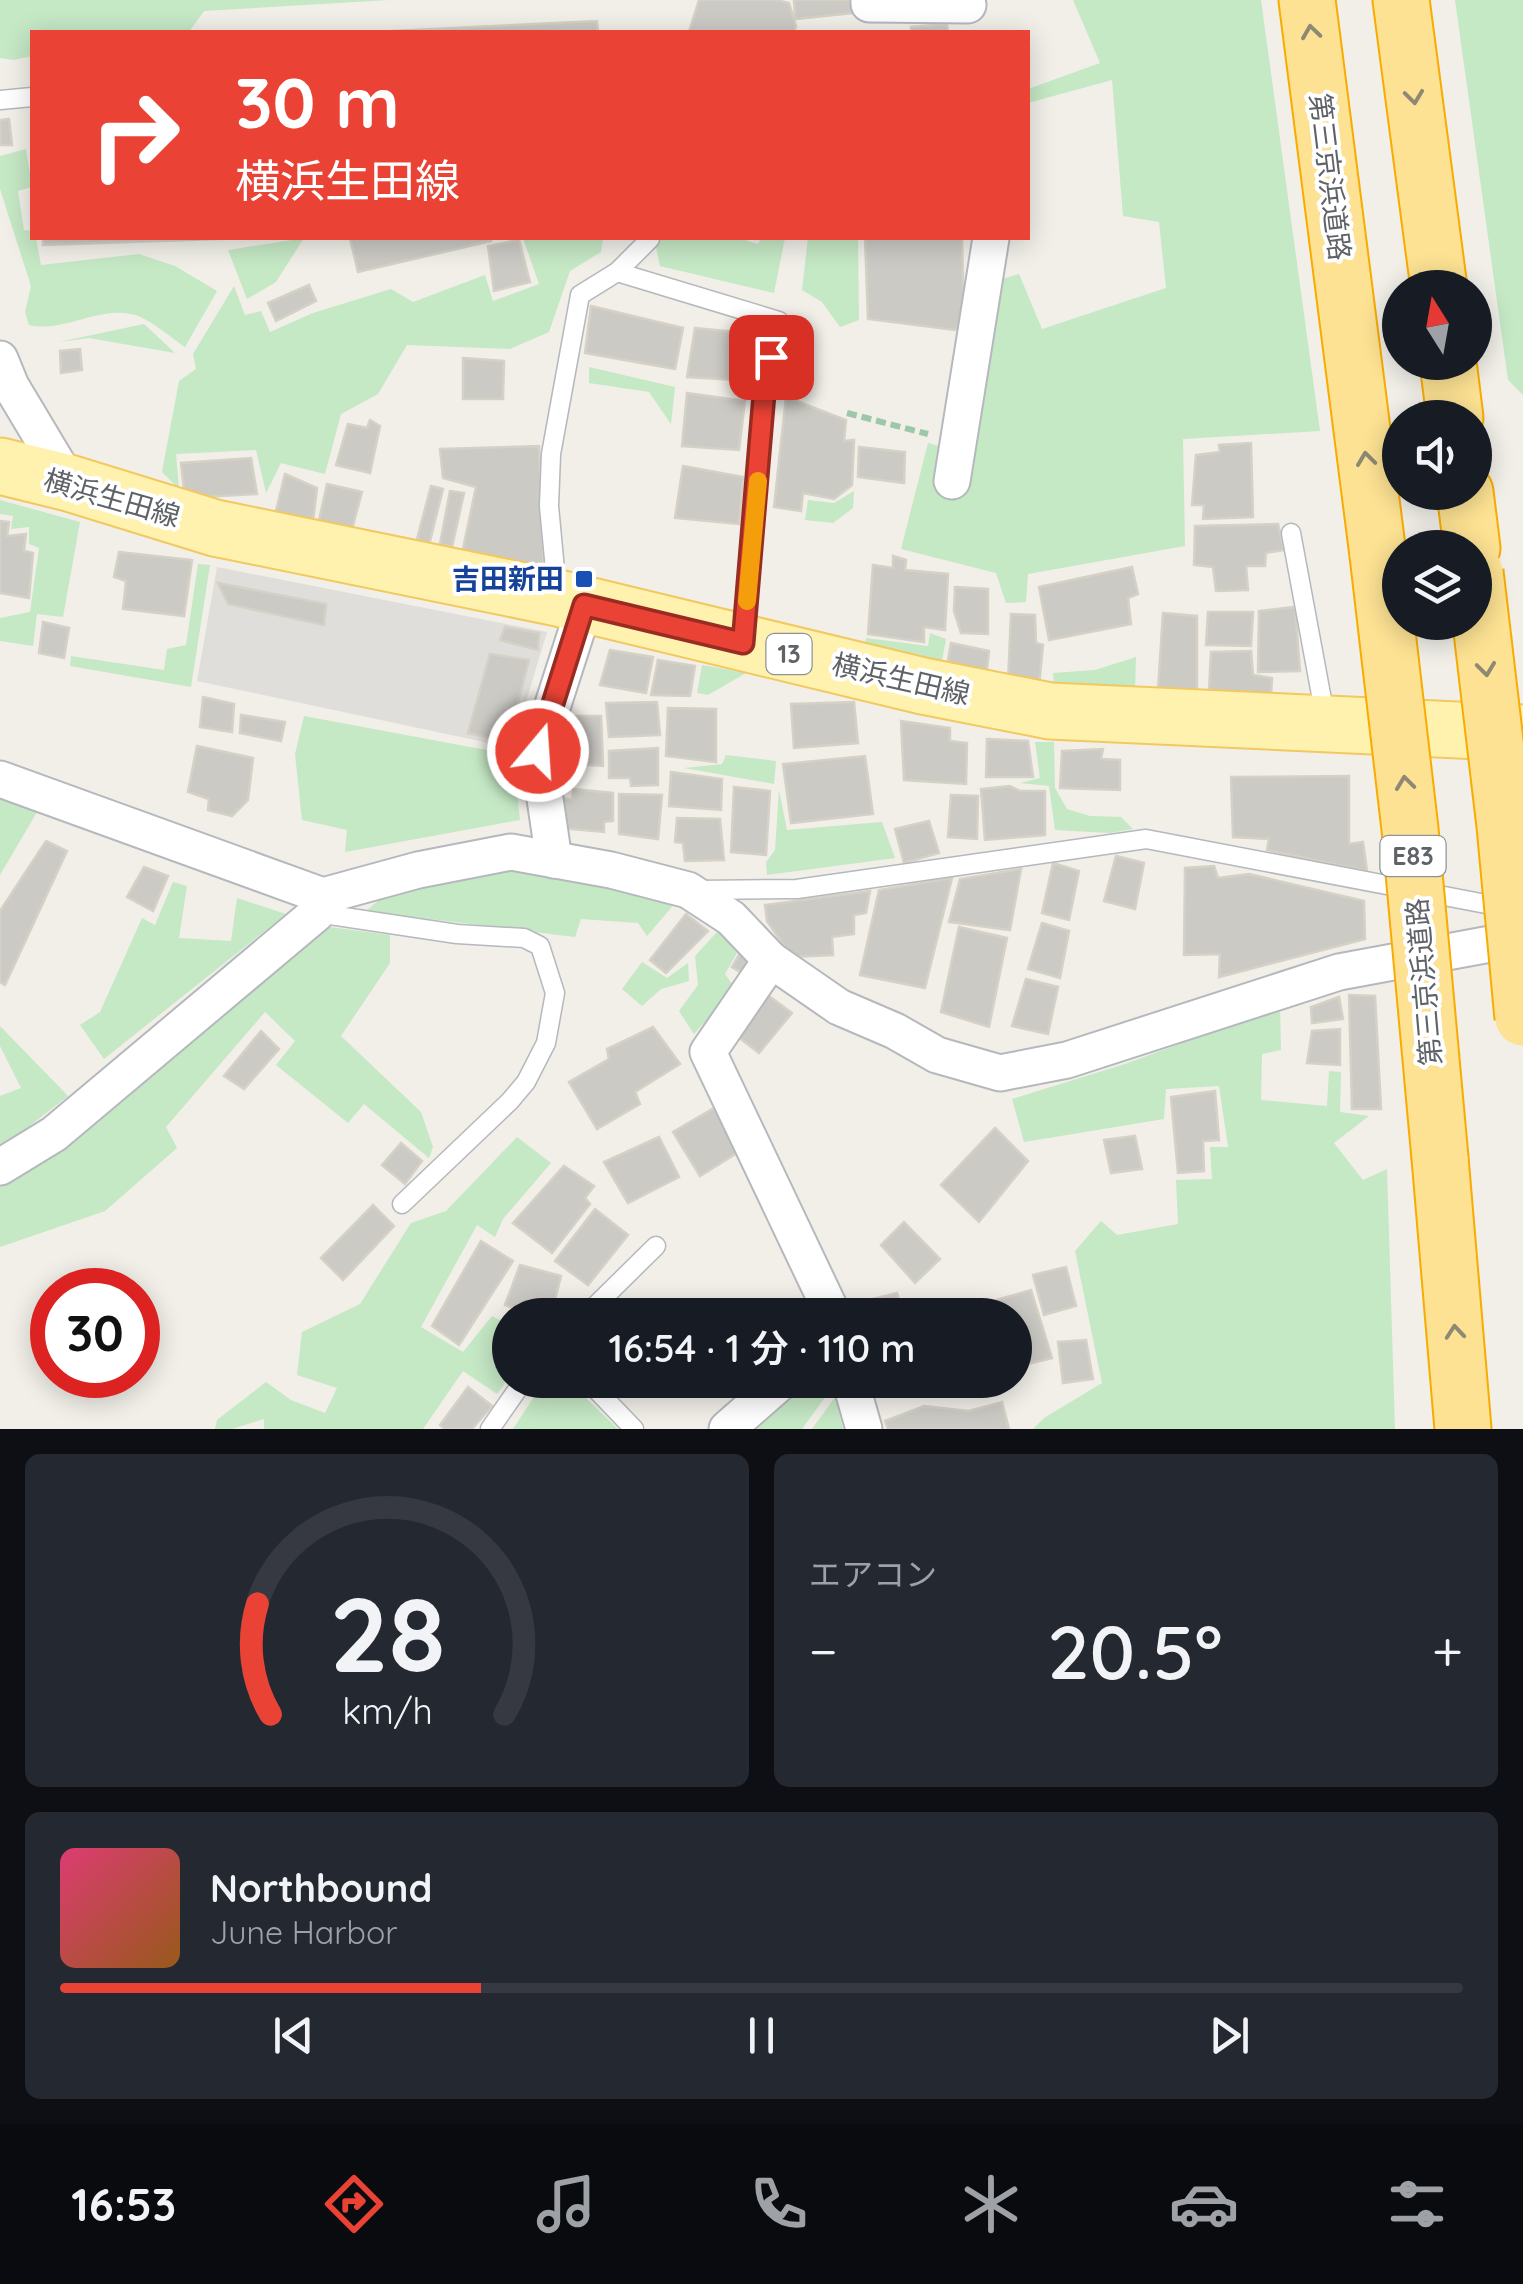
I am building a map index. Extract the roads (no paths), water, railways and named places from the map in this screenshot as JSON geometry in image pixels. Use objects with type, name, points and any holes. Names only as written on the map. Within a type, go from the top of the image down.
[{"type":"highway","name":"第三京浜道路","points":[[1307,0],[1410,829],[1463,1429]]},
{"type":"highway","points":[[1401,0],[1436,270]]},
{"type":"highway","points":[[1483,640],[1523,1018]]},
{"type":"main road","name":"横浜生田線","points":[[0,466],[68,482],[215,528],[571,602],[923,686],[1050,711],[1523,733]]},
{"type":"street","points":[[869,0],[869,4],[970,13]]},
{"type":"street","points":[[952,481],[950,439],[991,240]]},
{"type":"street","points":[[0,359],[11,386],[68,482]]},
{"type":"street","points":[[554,860],[538,751],[571,602]]},
{"type":"street","points":[[0,779],[320,904]]},
{"type":"street","points":[[0,1168],[54,1134],[320,904],[418,870],[511,852],[611,870],[688,890],[731,918],[771,960],[839,1007],[896,1031],[937,1055],[1000,1073],[1067,1060],[1338,972],[1523,938]]},
{"type":"street","points":[[771,960],[708,1052],[825,1298]]},
{"type":"street","points":[[726,1429],[761,1398]]},
{"type":"street","points":[[855,1398],[864,1429]]},
{"type":"lane","points":[[0,100],[30,96]]},
{"type":"lane","points":[[571,602],[549,506],[551,454],[580,295],[618,272],[650,240]]},
{"type":"lane","points":[[618,272],[779,320],[764,394],[743,643]]},
{"type":"lane","points":[[1291,532],[1326,721]]},
{"type":"lane","points":[[688,890],[797,888],[1146,839],[1523,911]]},
{"type":"lane","points":[[320,904],[457,934],[524,938],[540,946],[555,993],[546,1043],[526,1082],[402,1204]]},
{"type":"lane","points":[[603,1298],[656,1246]]},
{"type":"lane","points":[[490,1429],[512,1398]]},
{"type":"lane","points":[[604,1398],[634,1429]]},
{"type":"place","name":"吉田新田","points":[[584,579]]}]
